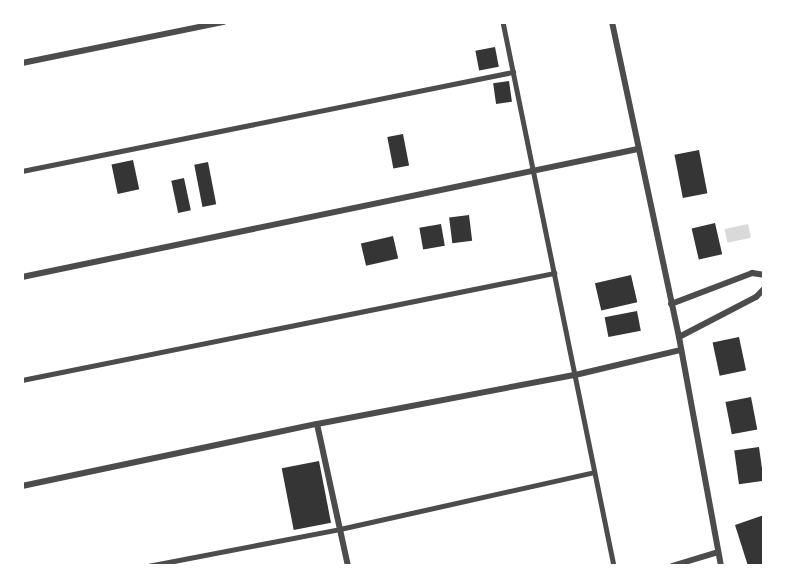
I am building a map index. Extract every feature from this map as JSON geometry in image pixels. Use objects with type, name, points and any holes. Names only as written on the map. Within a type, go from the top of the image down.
[{"type":"street","points":[[22,63],[224,22]]},
{"type":"street","points":[[612,22],[679,337],[721,566]]},
{"type":"street","points":[[22,277],[638,149]]},
{"type":"street","points":[[671,304],[753,273],[764,275]]},
{"type":"street","points":[[679,337],[756,297],[764,289]]},
{"type":"street","points":[[22,486],[317,424],[575,375],[681,350]]},
{"type":"street","points":[[317,424],[348,566]]},
{"type":"street","points":[[672,566],[718,552]]},
{"type":"lane","points":[[503,22],[614,566]]},
{"type":"lane","points":[[22,171],[513,72]]},
{"type":"lane","points":[[22,380],[554,273]]},
{"type":"lane","points":[[148,566],[340,529],[594,472]]},
{"type":"shaded area","points":[[748,224],[751,238],[727,243],[725,229]]},
{"type":"building","points":[[495,47],[499,67],[479,70],[475,51]]},
{"type":"building","points":[[509,81],[512,102],[496,104],[493,83]]},
{"type":"building","points":[[403,134],[409,165],[393,168],[387,137]]},
{"type":"building","points":[[699,150],[707,193],[683,198],[674,155]]},
{"type":"building","points":[[133,160],[139,189],[118,194],[111,165]]},
{"type":"building","points":[[208,162],[216,204],[202,207],[194,165]]},
{"type":"building","points":[[184,178],[191,210],[178,213],[171,181]]},
{"type":"building","points":[[469,215],[472,241],[452,243],[449,217]]},
{"type":"building","points":[[715,223],[722,254],[699,260],[692,228]]},
{"type":"building","points":[[441,224],[445,246],[423,249],[419,228]]},
{"type":"building","points":[[393,236],[398,258],[366,266],[361,243]]},
{"type":"building","points":[[631,275],[637,302],[601,311],[595,283]]},
{"type":"building","points":[[637,311],[641,331],[608,337],[605,317]]},
{"type":"building","points":[[739,337],[746,370],[720,376],[713,343]]},
{"type":"building","points":[[751,397],[757,429],[732,434],[725,402]]},
{"type":"building","points":[[759,447],[764,481],[739,484],[734,450]]},
{"type":"building","points":[[319,461],[331,523],[294,530],[282,468]]},
{"type":"building","points":[[764,515],[764,566],[748,566],[735,525]]}]
